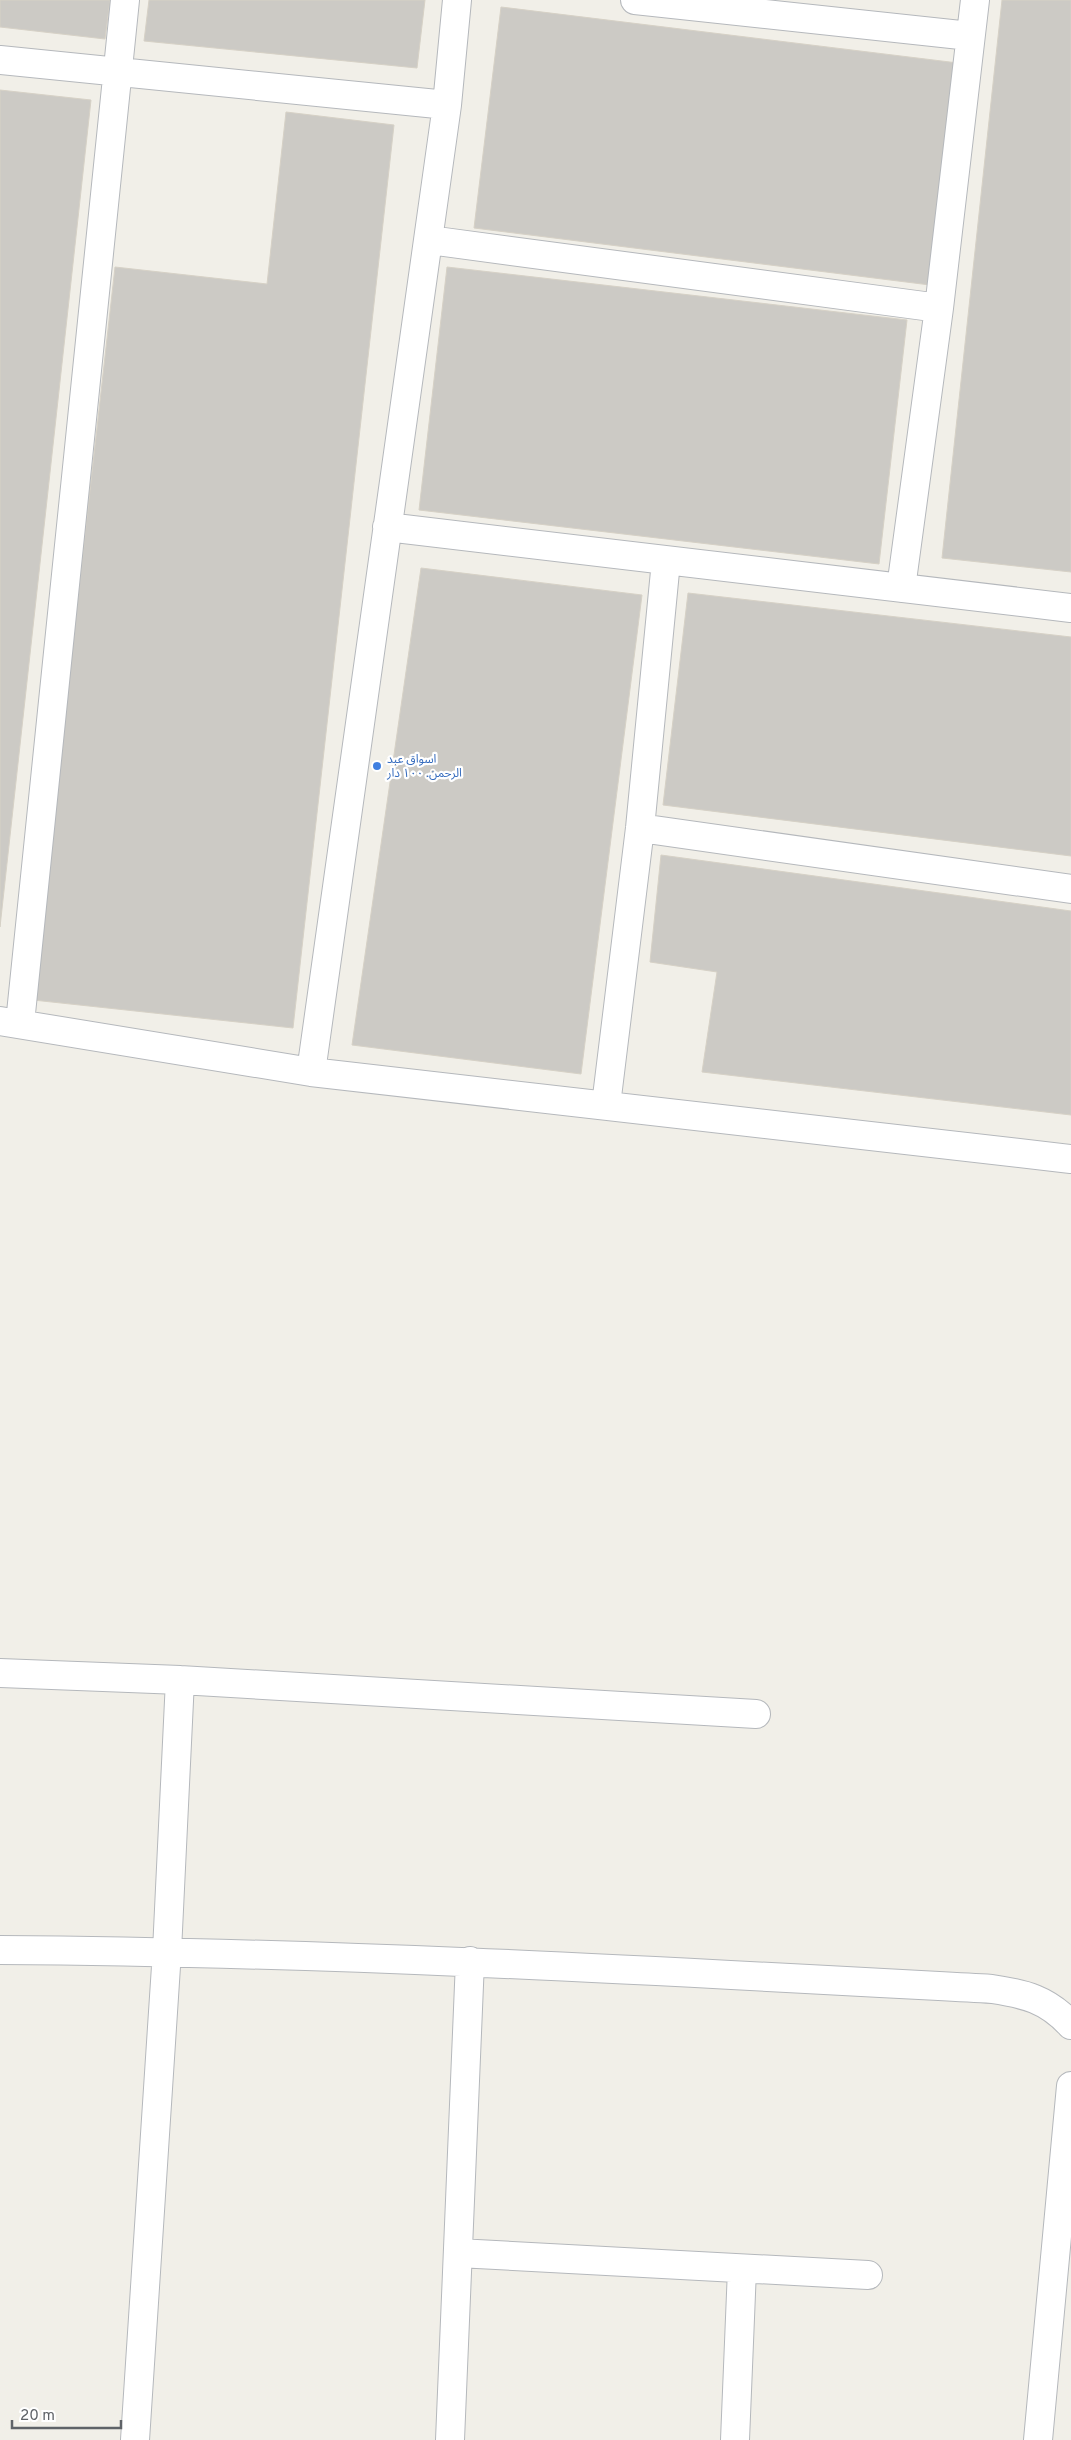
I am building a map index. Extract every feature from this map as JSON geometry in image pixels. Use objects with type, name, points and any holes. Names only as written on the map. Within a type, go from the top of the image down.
[{"type":"street","points":[[125,0],[10,1022],[311,1072],[1071,1159]]},
{"type":"street","points":[[311,1072],[429,240],[447,105],[457,0]]},
{"type":"street","points":[[635,0],[756,7],[970,36]]},
{"type":"street","points":[[900,588],[938,308],[975,0]]},
{"type":"street","points":[[0,60],[447,105]]},
{"type":"street","points":[[429,240],[938,308]]},
{"type":"street","points":[[388,527],[1071,608]]},
{"type":"street","points":[[606,1105],[640,828],[666,561]]},
{"type":"street","points":[[640,828],[1071,889]]},
{"type":"street","points":[[0,1673],[180,1680],[756,1714]]},
{"type":"street","points":[[135,2440],[167,1951],[180,1680]]},
{"type":"street","points":[[0,1950],[167,1951],[470,1961],[992,1989],[1028,1995],[1060,2013],[1071,2025]]},
{"type":"street","points":[[450,2440],[470,1961]]},
{"type":"street","points":[[1038,2440],[1061,2284],[1071,2086]]},
{"type":"street","points":[[458,2253],[868,2275]]},
{"type":"street","points":[[735,2440],[742,2268]]},
{"type":"building","points":[[0,0],[110,0],[105,39],[0,27]]},
{"type":"building","points":[[149,0],[425,0],[417,68],[144,41]]},
{"type":"building","points":[[1002,0],[1071,0],[1071,572],[942,558]]},
{"type":"building","points":[[501,7],[958,63],[930,285],[474,228]]},
{"type":"building","points":[[0,90],[91,100],[0,927]]},
{"type":"building","points":[[286,112],[394,125],[293,1028],[33,1000],[115,267],[267,284]]},
{"type":"building","points":[[447,267],[907,320],[879,564],[419,510]]},
{"type":"building","points":[[421,568],[642,595],[581,1074],[352,1045]]},
{"type":"building","points":[[688,593],[1071,637],[1071,856],[663,805]]},
{"type":"building","points":[[661,855],[1071,911],[1071,1115],[702,1072],[717,972],[650,962]]},
{"type":"place","name":"اسواق عبد الرحمن. ١٠٠ دار","points":[[377,766]]}]
